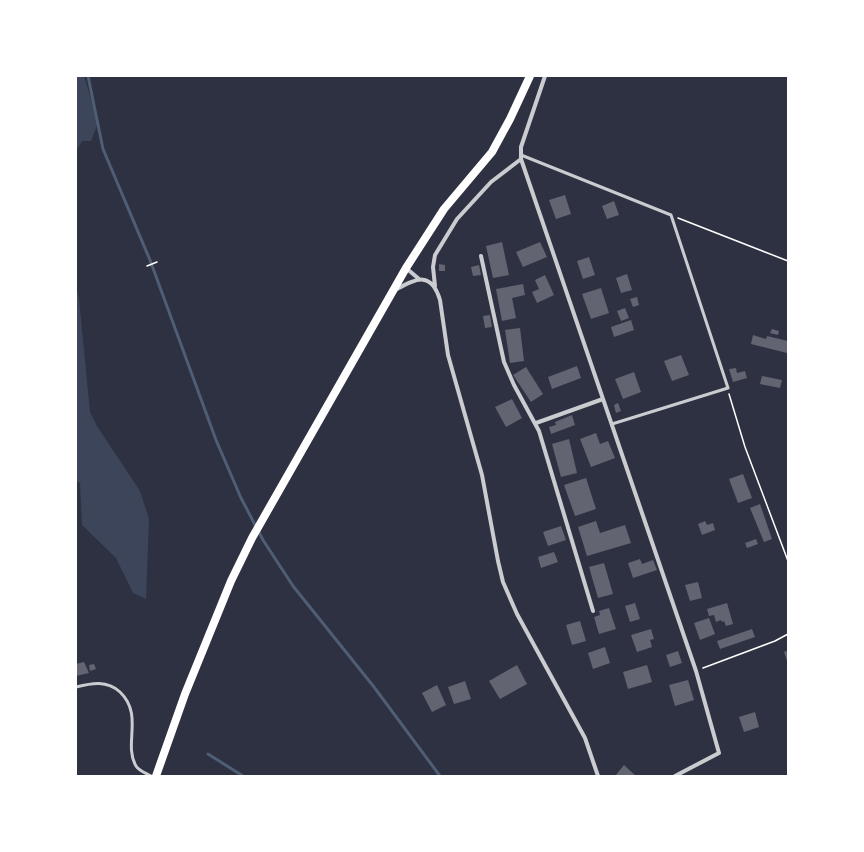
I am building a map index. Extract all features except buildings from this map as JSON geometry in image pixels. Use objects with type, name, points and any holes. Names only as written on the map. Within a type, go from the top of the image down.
[{"type":"main road","points":[[156,776],[185,694],[232,581],[252,538],[406,268],[444,209],[492,152],[510,119],[530,76]]},
{"type":"street","points":[[546,76],[521,147],[521,157],[696,671],[719,753],[676,776]]},
{"type":"street","points":[[521,157],[491,182],[457,219],[435,255],[433,267],[435,286],[440,300],[448,355],[482,475],[503,582],[516,614],[585,738],[598,776]]},
{"type":"street","points":[[481,256],[504,362],[514,385],[536,423],[542,439],[593,611]]},
{"type":"street","points":[[406,268],[419,279]]},
{"type":"street","points":[[391,293],[410,282],[419,279],[426,280],[435,286]]},
{"type":"street","points":[[536,423],[603,399]]},
{"type":"lane","points":[[521,157],[670,215],[728,388],[612,424]]},
{"type":"lane","points":[[76,687],[92,683],[103,683],[114,687],[122,694],[131,710],[132,752],[135,763],[141,771],[152,776]]},
{"type":"path","points":[[670,215],[788,261]]},
{"type":"path","points":[[147,266],[157,262]]},
{"type":"path","points":[[728,388],[745,447],[788,560]]},
{"type":"path","points":[[696,671],[775,641],[788,634]]},
{"type":"shaded area","points":[[76,76],[84,76],[98,123],[91,141],[82,141],[76,151]]},
{"type":"shaded area","points":[[76,286],[79,299],[90,412],[97,426],[140,491],[149,519],[146,599],[133,593],[116,558],[82,525],[80,483],[76,481]]},
{"type":"waterway","points":[[88,76],[103,149],[150,260],[216,440],[241,498],[263,540],[293,586],[374,687],[440,776]]},
{"type":"waterway","points":[[208,754],[243,776]]}]
